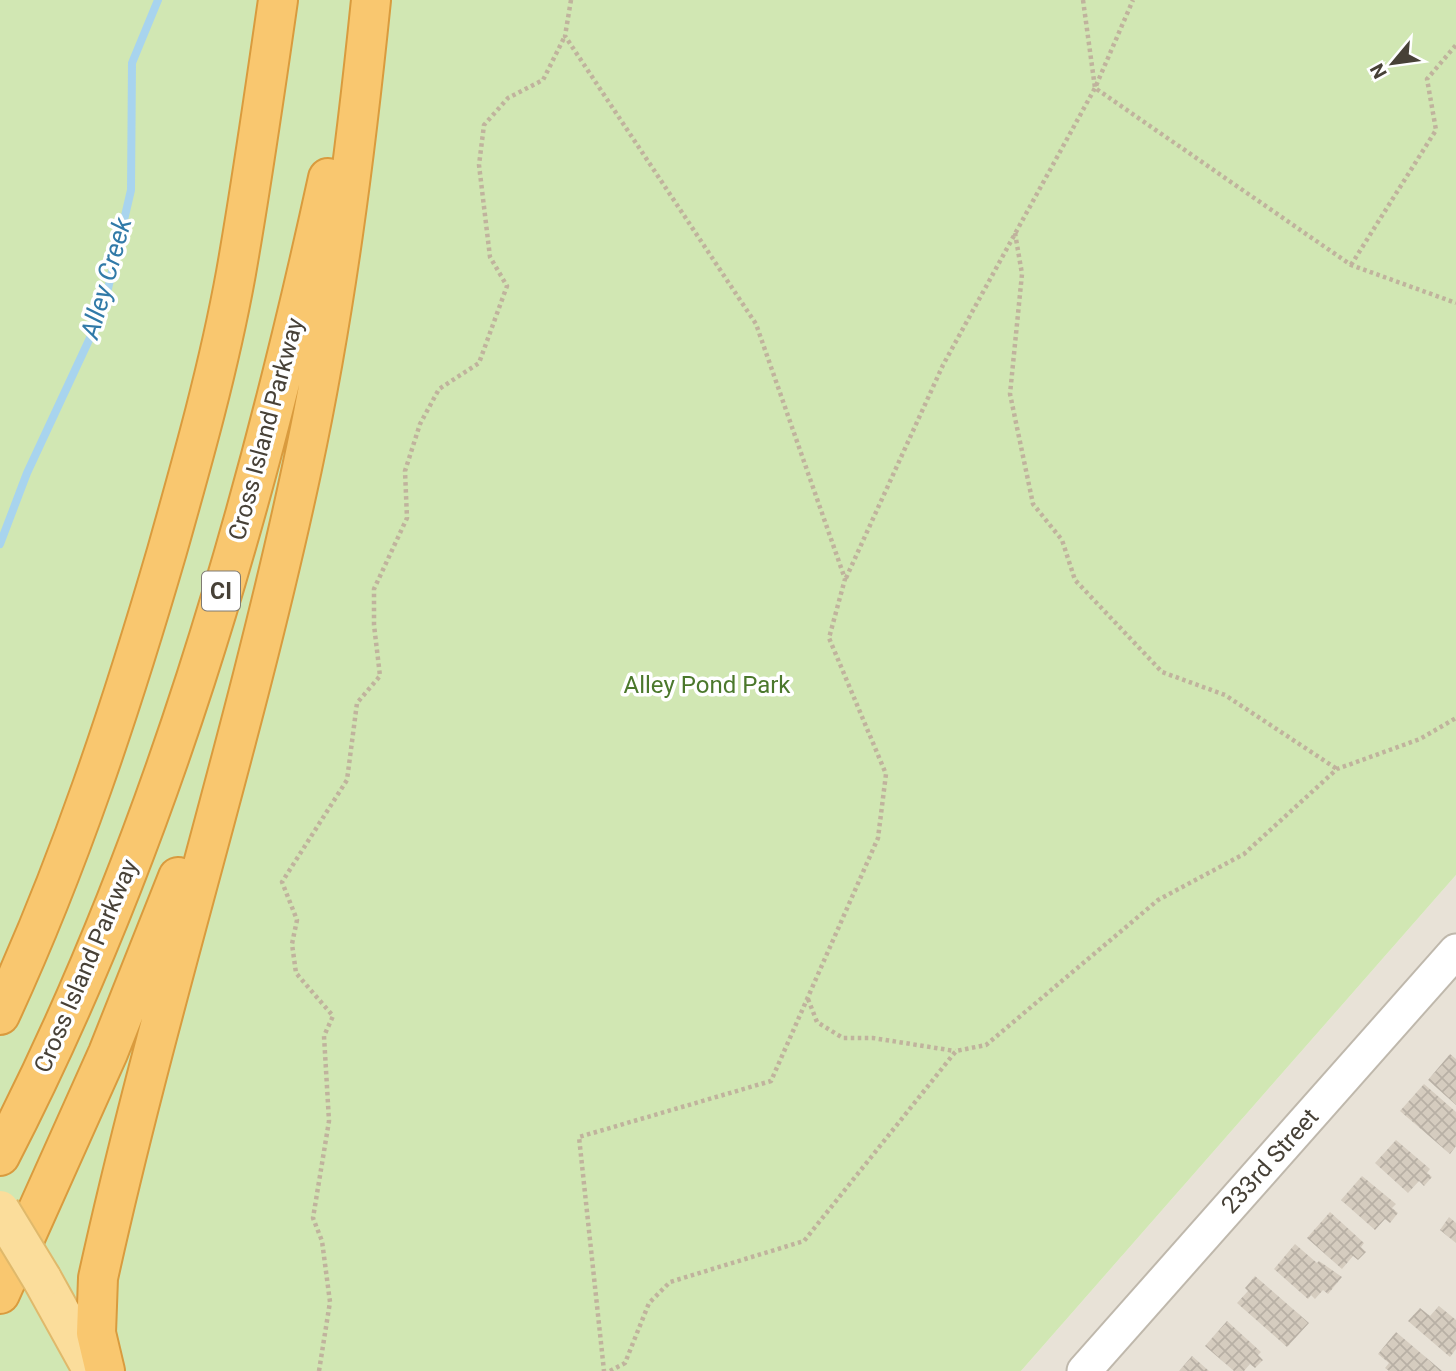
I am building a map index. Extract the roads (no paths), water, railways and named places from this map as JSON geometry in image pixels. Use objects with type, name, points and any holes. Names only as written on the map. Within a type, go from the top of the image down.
[{"type":"highway","points":[[0,1015],[40,929],[95,780],[149,611],[196,447],[235,275],[278,0]]},
{"type":"highway","name":"Cross Island Parkway","points":[[0,1156],[97,948],[157,789],[211,625],[257,471],[302,297],[342,114],[359,0]]},
{"type":"highway","points":[[106,1371],[96,1333],[98,1278],[265,627],[302,468],[334,301],[371,0]]},
{"type":"highway","points":[[0,1294],[108,1054],[166,910],[203,801],[299,468],[334,301]]},
{"type":"main road","points":[[0,1210],[93,1371]]},
{"type":"street","name":"233rd Street","points":[[1084,1371],[1456,951]]},
{"type":"waterway","name":"Alley Creek","points":[[0,544],[27,473],[103,310],[131,190],[132,63],[158,0]]},
{"type":"park label","name":"Alley Pond Park","points":[[707,685]]}]
